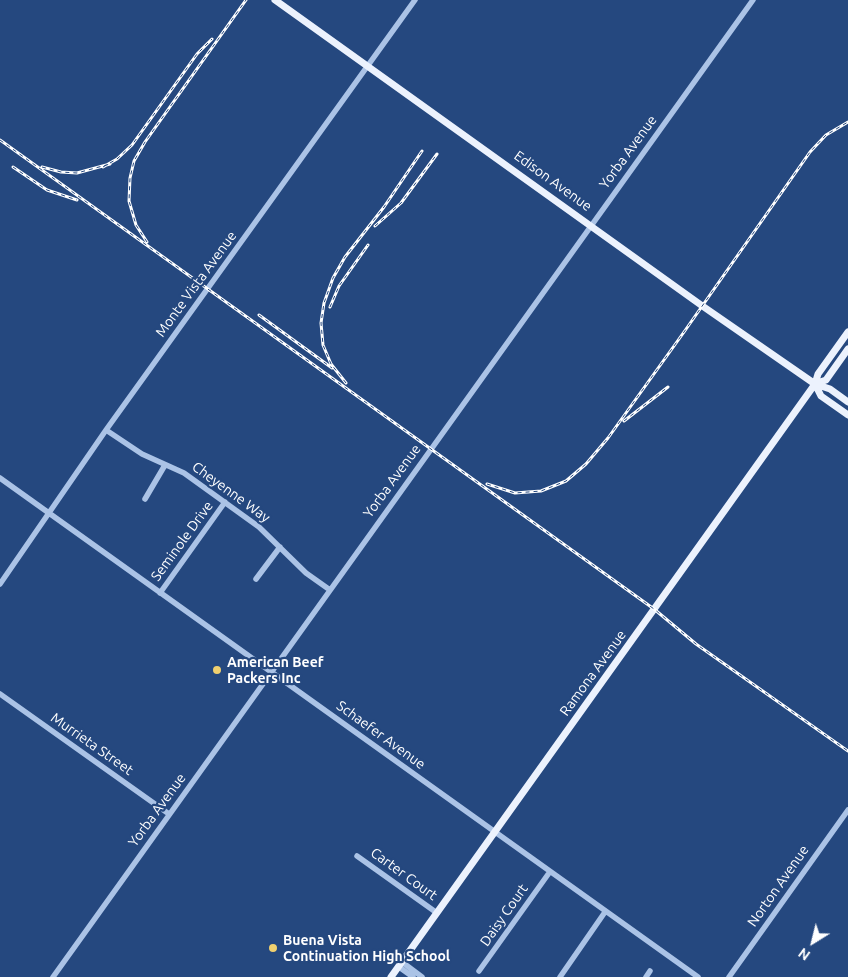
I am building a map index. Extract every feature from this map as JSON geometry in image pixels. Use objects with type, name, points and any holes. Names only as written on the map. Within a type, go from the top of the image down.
[{"type":"main road","name":"Edison Avenue","points":[[276,0],[815,384],[830,389],[848,402]]},
{"type":"main road","name":"Ramona Avenue","points":[[391,977],[815,384],[818,374],[848,332]]},
{"type":"main road","name":"Ramona Avenue","points":[[815,384],[826,380],[848,349]]},
{"type":"main road","name":"Edison Avenue","points":[[815,384],[821,396],[848,415]]},
{"type":"street","name":"Monte Vista Avenue","points":[[0,584],[106,430],[415,0]]},
{"type":"street","name":"Yorba Avenue","points":[[53,977],[753,0]]},
{"type":"street","name":"Cheyenne Way","points":[[106,430],[142,454],[184,473],[225,502],[259,527],[306,573],[330,590]]},
{"type":"street","points":[[145,498],[165,465]]},
{"type":"street","name":"Schaefer Avenue","points":[[0,478],[160,594],[273,671],[549,873],[698,977]]},
{"type":"street","name":"Seminole Drive","points":[[160,594],[225,502]]},
{"type":"street","points":[[256,579],[280,547]]},
{"type":"street","name":"Murrieta Street","points":[[0,694],[169,814]]},
{"type":"street","name":"Norton Avenue","points":[[729,977],[848,810]]},
{"type":"street","name":"Carter Court","points":[[357,856],[437,913]]},
{"type":"street","name":"Daisy Court","points":[[479,971],[549,873]]},
{"type":"street","points":[[560,977],[605,912]]},
{"type":"street","points":[[400,964],[413,977]]},
{"type":"street","points":[[400,964],[422,977]]},
{"type":"street","points":[[646,977],[650,971]]},
{"type":"railway","points":[[147,242],[136,225],[129,201],[130,178],[134,161],[145,142],[246,0]]},
{"type":"railway","points":[[103,167],[117,159],[132,145],[197,54],[212,39]]},
{"type":"railway","points":[[487,484],[515,493],[541,491],[566,481],[586,464],[608,438],[810,152],[826,135],[848,122]]},
{"type":"railway","points":[[0,140],[654,609],[696,644],[848,751]]},
{"type":"railway","points":[[346,383],[331,364],[323,345],[321,323],[324,303],[333,278],[345,257],[384,207],[422,151]]},
{"type":"railway","points":[[375,226],[401,203],[437,154]]},
{"type":"railway","points":[[42,167],[61,172],[77,173],[110,164]]},
{"type":"railway","points":[[13,167],[47,190],[77,200]]},
{"type":"railway","points":[[330,307],[339,286],[368,245]]},
{"type":"railway","points":[[259,315],[332,368]]},
{"type":"railway","points":[[624,421],[668,387]]},
{"type":"place","name":"American Beef Packers Inc","points":[[217,670]]},
{"type":"place","name":"Buena Vista Continuation High School","points":[[273,948]]}]
